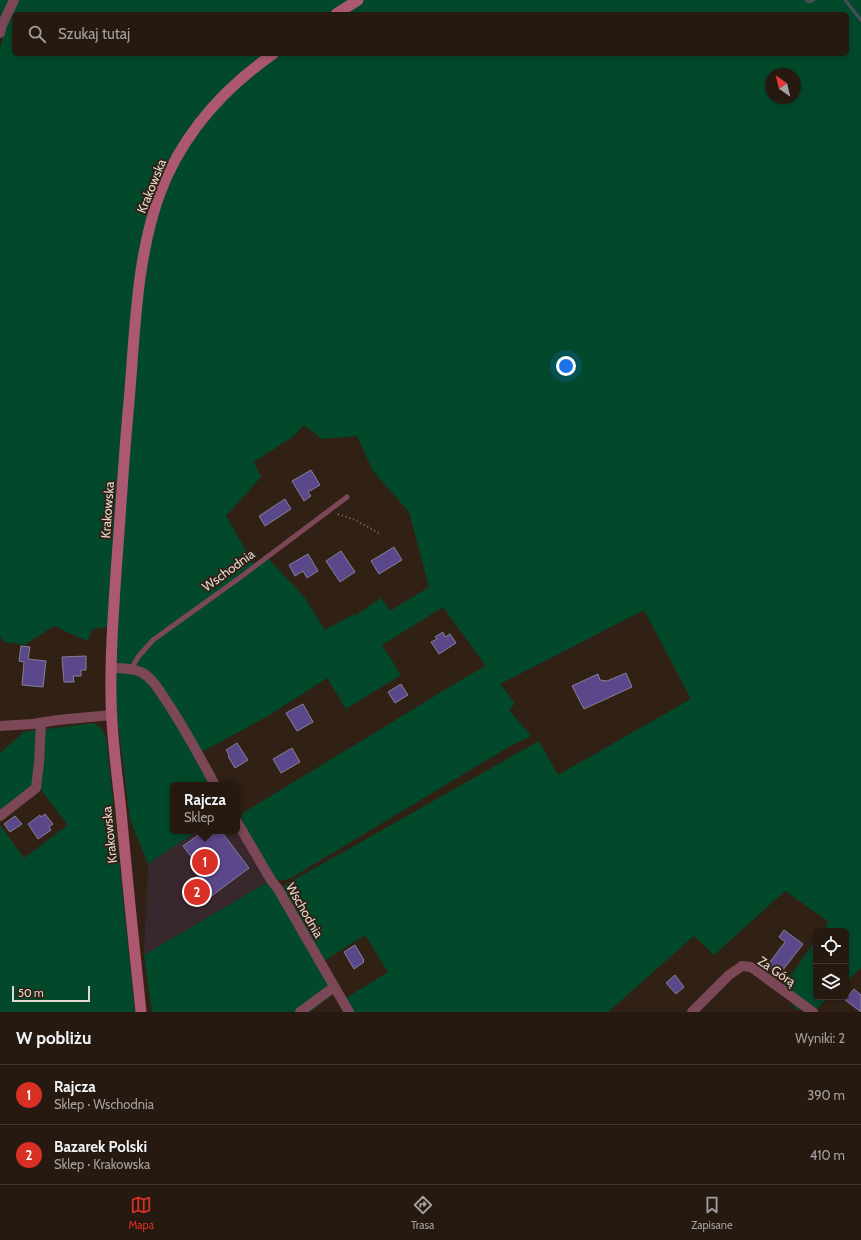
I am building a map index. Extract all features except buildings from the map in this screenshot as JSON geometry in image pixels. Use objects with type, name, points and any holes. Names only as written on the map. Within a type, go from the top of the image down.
[{"type":"main road","points":[[339,12],[358,0]]},
{"type":"main road","name":"Krakowska","points":[[141,1012],[112,715],[111,668],[115,591],[139,286],[150,225],[169,173],[182,149],[210,109],[240,78],[270,56]]},
{"type":"street","points":[[0,33],[14,0]]},
{"type":"street","points":[[111,668],[131,669],[141,672],[150,679],[158,688],[181,723],[213,782]]},
{"type":"street","points":[[0,726],[112,715]]},
{"type":"street","points":[[0,816],[36,788],[42,723]]},
{"type":"street","name":"Wschodnia","points":[[240,827],[271,880],[278,889],[349,1012]]},
{"type":"street","name":"Za Górą","points":[[692,1012],[729,975],[742,966],[751,967],[813,1012]]},
{"type":"street","points":[[300,1012],[334,987]]},
{"type":"lane","name":"Wschodnia","points":[[131,669],[138,657],[153,640],[238,579],[346,497]]},
{"type":"path","points":[[329,510],[355,520],[379,533]]},
{"type":"shaded area","points":[[193,834],[239,834],[271,880],[144,955],[148,864]]},
{"type":"green space","points":[[0,0],[861,0],[861,968],[849,979],[849,928],[825,928],[829,922],[785,891],[714,955],[694,936],[608,1012],[354,1012],[346,998],[388,972],[365,935],[324,961],[335,993],[310,1012],[152,1012],[144,955],[271,880],[278,889],[539,741],[558,775],[691,699],[644,610],[500,684],[515,703],[509,710],[531,736],[512,745],[291,878],[282,880],[275,878],[242,822],[243,813],[486,666],[443,607],[382,645],[401,675],[346,709],[327,678],[268,716],[198,754],[211,782],[170,782],[170,834],[193,834],[148,864],[130,819],[111,668],[112,626],[93,629],[87,641],[54,626],[24,645],[4,642],[0,637],[0,48],[5,30],[0,29]],"holes":[[[304,425],[322,439],[357,436],[373,471],[409,512],[429,587],[390,611],[381,598],[355,616],[354,614],[325,630],[305,598],[267,557],[255,566],[226,516],[261,477],[254,462],[294,436]]]},
{"type":"green space","points":[[94,723],[104,732],[107,744],[135,1012],[0,1012],[0,825],[24,858],[68,825],[41,790],[43,741],[45,731],[47,729]]},
{"type":"green space","points":[[38,730],[34,784],[0,812],[0,753],[24,732]]},
{"type":"green space","points":[[813,944],[813,1000],[826,1000],[813,1012],[796,1009],[781,989]]},
{"type":"waterway","points":[[806,0],[809,2],[814,0]]},
{"type":"waterway","points":[[845,0],[861,20]]},
{"type":"place","name":"Rajcza","points":[[205,862]]},
{"type":"place","name":"Bazarek Polski","points":[[197,892]]}]
